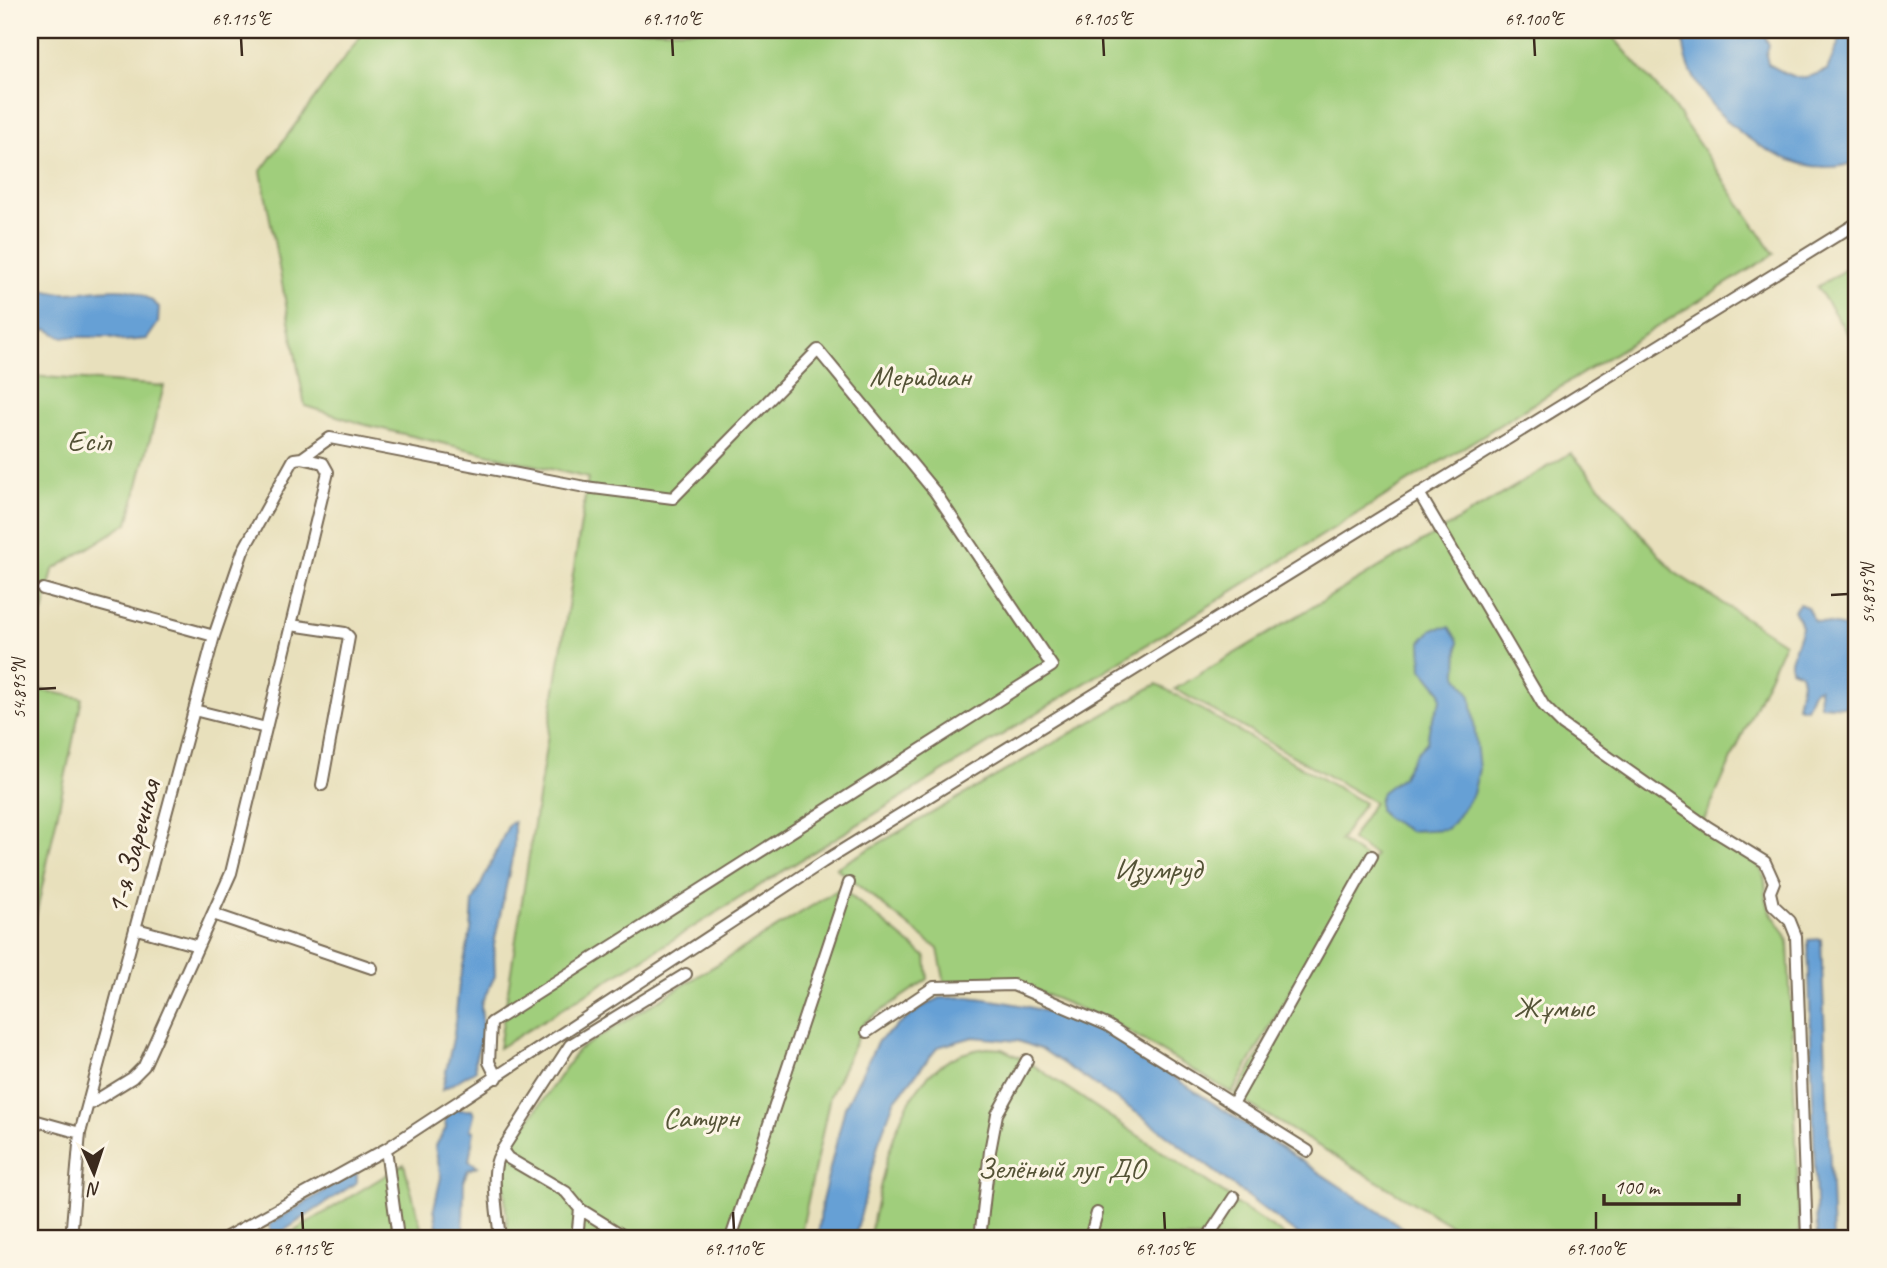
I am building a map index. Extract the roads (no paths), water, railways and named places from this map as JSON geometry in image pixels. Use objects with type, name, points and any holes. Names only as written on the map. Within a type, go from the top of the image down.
[{"type":"street","points":[[225,1238],[386,1149],[823,862],[1857,223]]},
{"type":"street","points":[[302,458],[330,438],[585,487],[673,498],[817,350],[935,492],[1052,666],[491,1023],[489,1062],[497,1078]]},
{"type":"street","points":[[90,1104],[141,1071],[231,873],[328,472],[323,463],[302,458]]},
{"type":"street","name":"1-я Заречная","points":[[71,1238],[80,1133],[215,636],[243,551],[294,459],[302,458]]},
{"type":"street","points":[[1419,493],[1544,706],[1563,725],[1709,827],[1765,862],[1772,872],[1773,905],[1790,921],[1796,936],[1807,1238]]},
{"type":"street","points":[[43,589],[215,636]]},
{"type":"street","points":[[291,625],[345,633],[349,637],[322,785]]},
{"type":"street","points":[[194,710],[266,728]]},
{"type":"street","points":[[1234,1102],[1372,856]]},
{"type":"street","points":[[731,1238],[849,883]]},
{"type":"street","points":[[213,914],[372,968]]},
{"type":"street","points":[[137,929],[198,946]]},
{"type":"street","points":[[500,1238],[497,1157],[570,1045],[687,974]]},
{"type":"street","points":[[866,1032],[934,987],[1013,985],[1107,1025],[1234,1102],[1308,1151]]},
{"type":"street","points":[[980,1238],[989,1151],[997,1114],[1027,1060]]},
{"type":"street","points":[[30,1119],[80,1133]]},
{"type":"street","points":[[386,1149],[398,1238]]},
{"type":"street","points":[[502,1152],[566,1192],[580,1209],[626,1238]]},
{"type":"street","points":[[1206,1238],[1234,1197]]},
{"type":"street","points":[[577,1238],[580,1209]]},
{"type":"street","points":[[1090,1238],[1097,1213]]},
{"type":"water","points":[[1679,30],[1762,30],[1769,45],[1766,55],[1768,64],[1802,78],[1827,70],[1844,30],[1857,30],[1857,161],[1830,167],[1801,163],[1771,152],[1743,134],[1718,112],[1699,86],[1687,58],[1684,31]]},
{"type":"water","points":[[30,287],[59,293],[113,289],[136,292],[159,307],[158,323],[147,339],[125,341],[109,337],[61,337],[47,329],[30,336]]},
{"type":"water","points":[[1799,604],[1807,607],[1814,621],[1846,627],[1850,641],[1857,643],[1857,685],[1848,707],[1820,705],[1819,688],[1813,691],[1806,708],[1797,706],[1802,681],[1800,673],[1791,669],[1791,660],[1802,627],[1794,610]]},
{"type":"water","points":[[1449,627],[1458,641],[1457,675],[1471,696],[1479,769],[1473,794],[1453,823],[1446,829],[1409,831],[1385,817],[1379,810],[1379,801],[1382,792],[1402,777],[1415,754],[1427,742],[1430,724],[1441,700],[1440,691],[1422,669],[1421,642],[1432,629]]},
{"type":"water","points":[[514,822],[514,849],[494,944],[495,976],[481,1004],[483,1033],[475,1060],[476,1070],[442,1090],[454,1034],[459,983],[471,931],[473,902],[509,824]]},
{"type":"water","points":[[1821,939],[1833,1238],[1817,1238],[1808,940]]},
{"type":"water","points":[[968,997],[1037,1009],[1103,1031],[1419,1238],[1302,1238],[1143,1117],[1043,1050],[1018,1041],[973,1037],[938,1047],[894,1101],[879,1141],[855,1238],[818,1238],[822,1201],[845,1107],[878,1041],[922,1007],[940,998]]},
{"type":"water","points":[[458,1106],[459,1110],[472,1110],[474,1115],[470,1130],[474,1131],[469,1161],[478,1166],[468,1170],[464,1180],[463,1238],[439,1238],[434,1208],[441,1177],[435,1147],[446,1128],[444,1115]]},
{"type":"water","points":[[357,1171],[357,1182],[273,1238],[269,1225]]},
{"type":"park label","name":"Меридиан","points":[[920,376]]},
{"type":"park label","name":"Есіл","points":[[89,441]]},
{"type":"park label","name":"Изумруд","points":[[1158,869]]},
{"type":"park label","name":"Жұмыс","points":[[1554,1007]]},
{"type":"park label","name":"Сатурн","points":[[701,1117]]},
{"type":"park label","name":"Зелёный луг ДО","points":[[1061,1168]]}]
